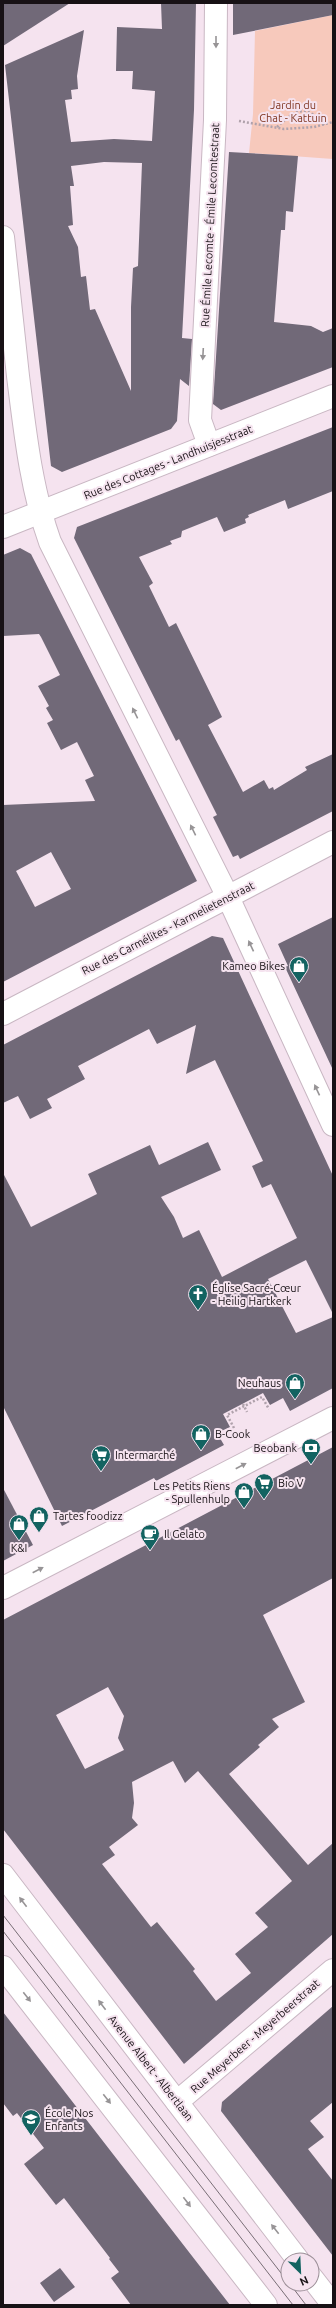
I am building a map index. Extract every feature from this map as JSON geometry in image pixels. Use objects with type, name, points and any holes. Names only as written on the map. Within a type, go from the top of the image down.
[{"type":"street","name":"Rue Émile Lecomte - Émile Lecomtestraat","points":[[209,446],[200,420],[215,120],[216,3]]},
{"type":"street","points":[[3,237],[22,403],[40,513],[50,542],[228,897],[333,1125]]},
{"type":"street","name":"Rue des Cottages - Landhuisjesstraat","points":[[3,527],[333,396]]},
{"type":"street","name":"Rue des Carmélites - Karmelietenstraat","points":[[3,1014],[333,842]]},
{"type":"street","points":[[3,1588],[333,1418]]},
{"type":"street","name":"Avenue Albert - Albertlaan","points":[[3,1875],[292,2252]]},
{"type":"street","points":[[3,1967],[266,2305]]},
{"type":"street","name":"Rue Meyerbeer - Meyerbeerstraat","points":[[177,2102],[333,1970]]},
{"type":"street","points":[[320,2288],[333,2305]]},
{"type":"path","points":[[277,127],[290,115],[298,111],[307,111],[316,116],[324,125]]},
{"type":"path","points":[[234,120],[277,127],[314,127],[333,122]]},
{"type":"path","points":[[234,1428],[227,1415],[244,1405],[262,1397],[269,1409]]},
{"type":"path","points":[[244,1405],[247,1412]]},
{"type":"green space","name":"Jardin du Chat - Kattuin","points":[[333,15],[333,159],[249,153],[253,114],[255,31]]},
{"type":"building","points":[[3,3],[70,3],[3,46]]},
{"type":"building","points":[[161,3],[196,3],[194,110],[182,338],[192,339],[189,386],[180,379],[177,421],[171,429],[62,472],[51,466],[5,65],[84,30],[77,76],[78,89],[71,90],[72,99],[65,100],[71,142],[114,139],[152,141],[155,91],[132,89],[133,71],[116,71],[117,27],[162,29]],"holes":[[[104,162],[142,163],[138,266],[133,268],[131,307],[131,391],[95,309],[90,310],[86,276],[81,277],[78,247],[68,226],[73,225],[70,186],[74,186],[71,166]]]},
{"type":"building","points":[[233,3],[333,3],[333,15],[233,35]]},
{"type":"building","points":[[229,152],[298,156],[293,212],[286,211],[285,230],[281,230],[274,322],[311,326],[323,332],[333,328],[333,367],[221,410],[213,404]]},
{"type":"building","points":[[333,427],[333,491],[288,509],[285,500],[248,515],[249,517],[245,519],[246,523],[224,532],[217,517],[182,531],[181,537],[170,541],[172,544],[139,557],[153,583],[149,586],[169,627],[176,623],[222,717],[208,725],[243,792],[264,780],[269,789],[273,787],[274,790],[307,770],[305,767],[333,754],[333,811],[240,859],[238,855],[233,857],[213,817],[217,815],[179,739],[176,741],[74,538],[77,527]]},
{"type":"building","points":[[20,548],[31,554],[197,881],[3,982],[3,805],[95,801],[85,780],[94,776],[77,742],[61,750],[47,723],[53,720],[46,708],[49,706],[38,686],[60,675],[41,637],[39,634],[3,636],[3,555]],"holes":[[[51,852],[71,889],[35,907],[16,871]]]},
{"type":"building","points":[[333,917],[333,1070],[285,967],[288,966],[278,944]]},
{"type":"building","points":[[212,936],[223,938],[333,1176],[333,1314],[306,1260],[268,1279],[296,1333],[333,1317],[333,1388],[290,1411],[283,1398],[270,1405],[263,1393],[223,1414],[230,1427],[217,1433],[224,1445],[156,1481],[154,1478],[62,1526],[3,1406],[3,1173],[31,1227],[97,1194],[88,1174],[150,1145],[159,1165],[208,1142],[221,1170],[161,1197],[174,1217],[183,1238],[199,1230],[222,1277],[297,1238],[271,1184],[262,1188],[252,1166],[263,1161],[215,1060],[186,1074],[196,1025],[157,1044],[149,1029],[78,1066],[85,1079],[47,1099],[52,1108],[30,1119],[18,1096],[3,1103],[3,1045]]},
{"type":"building","points":[[333,1447],[333,1578],[263,1615],[305,1702],[272,1719],[279,1727],[258,1745],[260,1747],[229,1774],[308,1865],[333,1843],[333,1934],[184,2064],[3,1829],[3,1620]],"holes":[[[108,1687],[124,1716],[118,1738],[124,1750],[85,1769],[56,1715]],[[173,1761],[185,1783],[198,1771],[292,1881],[255,1913],[268,1927],[235,1954],[251,1973],[216,2001],[193,1971],[195,1969],[157,1922],[151,1927],[102,1864],[115,1855],[109,1847],[138,1825],[132,1818],[134,1803],[132,1782]]]},
{"type":"building","points":[[3,1488],[33,1545],[3,1561]]},
{"type":"building","points":[[333,2006],[333,2102],[310,2121],[324,2137],[308,2149],[333,2181],[333,2256],[221,2111],[222,2102]]},
{"type":"building","points":[[3,2012],[230,2305],[131,2305],[111,2278],[119,2272],[109,2259],[110,2258],[64,2198],[56,2205],[24,2164],[44,2148],[17,2113],[13,2116],[3,2103]]},
{"type":"building","points":[[60,2268],[75,2287],[54,2302],[40,2283]]},
{"type":"tram line","points":[[3,1915],[280,2272]]},
{"type":"tram line","points":[[3,1931],[293,2305]]},
{"type":"tram line","points":[[296,2292],[306,2305]]},
{"type":"place","name":"Kameo Bikes","points":[[299,983]]},
{"type":"place","name":"Église Sacré-Cœur - Heilig Hartkerk","points":[[198,1311]]},
{"type":"place","name":"Neuhaus","points":[[295,1400]]},
{"type":"place","name":"B-Cook","points":[[201,1451]]},
{"type":"place","name":"Beobank","points":[[311,1465]]},
{"type":"place","name":"Intermarché","points":[[101,1472]]},
{"type":"place","name":"Bio V","points":[[264,1500]]},
{"type":"place","name":"Les Petits Riens - Spullenhulp","points":[[244,1509]]},
{"type":"place","name":"Tartes foodizz","points":[[39,1533]]},
{"type":"place","name":"K&I","points":[[19,1541]]},
{"type":"place","name":"Il Gelato","points":[[150,1551]]},
{"type":"place","name":"École Nos Enfants","points":[[31,2136]]}]
